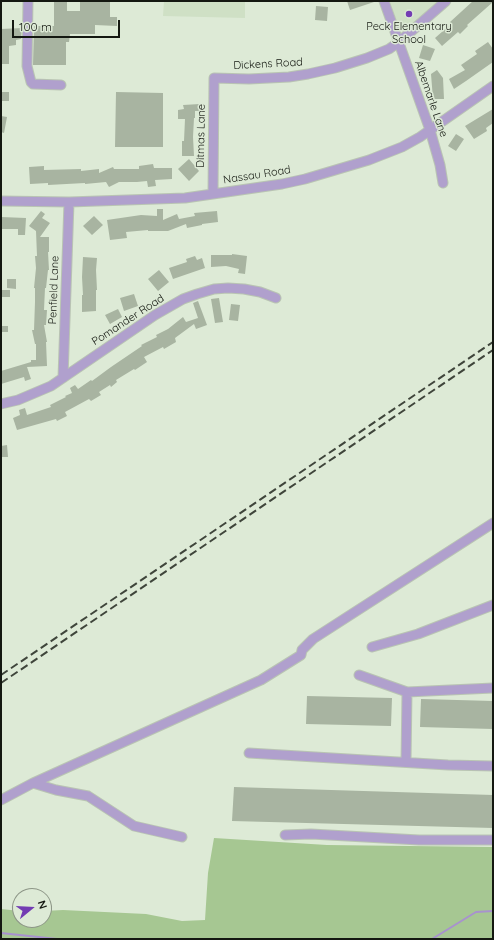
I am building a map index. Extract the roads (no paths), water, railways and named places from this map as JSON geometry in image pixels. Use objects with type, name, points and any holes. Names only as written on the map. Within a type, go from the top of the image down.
[{"type":"street","points":[[28,1],[27,66],[31,82],[33,84],[61,85]]},
{"type":"street","name":"Albemarle Lane","points":[[384,1],[430,130],[440,165],[443,183]]},
{"type":"street","name":"Dickens Road","points":[[214,78],[249,79],[289,77],[335,68],[367,58],[399,42],[446,1]]},
{"type":"street","name":"Ditmas Lane","points":[[212,194],[214,78]]},
{"type":"street","name":"Nassau Road","points":[[1,201],[69,202],[185,198],[282,184],[305,179],[369,160],[402,146],[420,137],[493,86]]},
{"type":"street","name":"Penfield Lane","points":[[64,378],[69,202]]},
{"type":"street","name":"Pomander Road","points":[[1,404],[18,400],[51,386],[155,315],[183,299],[214,289],[228,288],[244,288],[276,298]]},
{"type":"street","points":[[1,800],[33,783],[261,680],[301,656],[302,650],[313,639],[493,524]]},
{"type":"street","points":[[372,647],[418,634],[493,605]]},
{"type":"street","points":[[359,675],[407,692],[493,688]]},
{"type":"street","points":[[406,762],[407,692]]},
{"type":"street","points":[[249,753],[493,766]]},
{"type":"street","points":[[33,783],[56,790],[88,796],[134,826],[182,837]]},
{"type":"street","points":[[285,835],[311,834],[419,840],[493,840]]},
{"type":"waterway","points":[[432,939],[476,912],[493,911]]},
{"type":"waterway","points":[[1,933],[57,939]]},
{"type":"railway","points":[[1,675],[493,342]]},
{"type":"railway","points":[[1,683],[493,350]]},
{"type":"place","name":"Peck Elementary School","points":[[409,14]]}]
